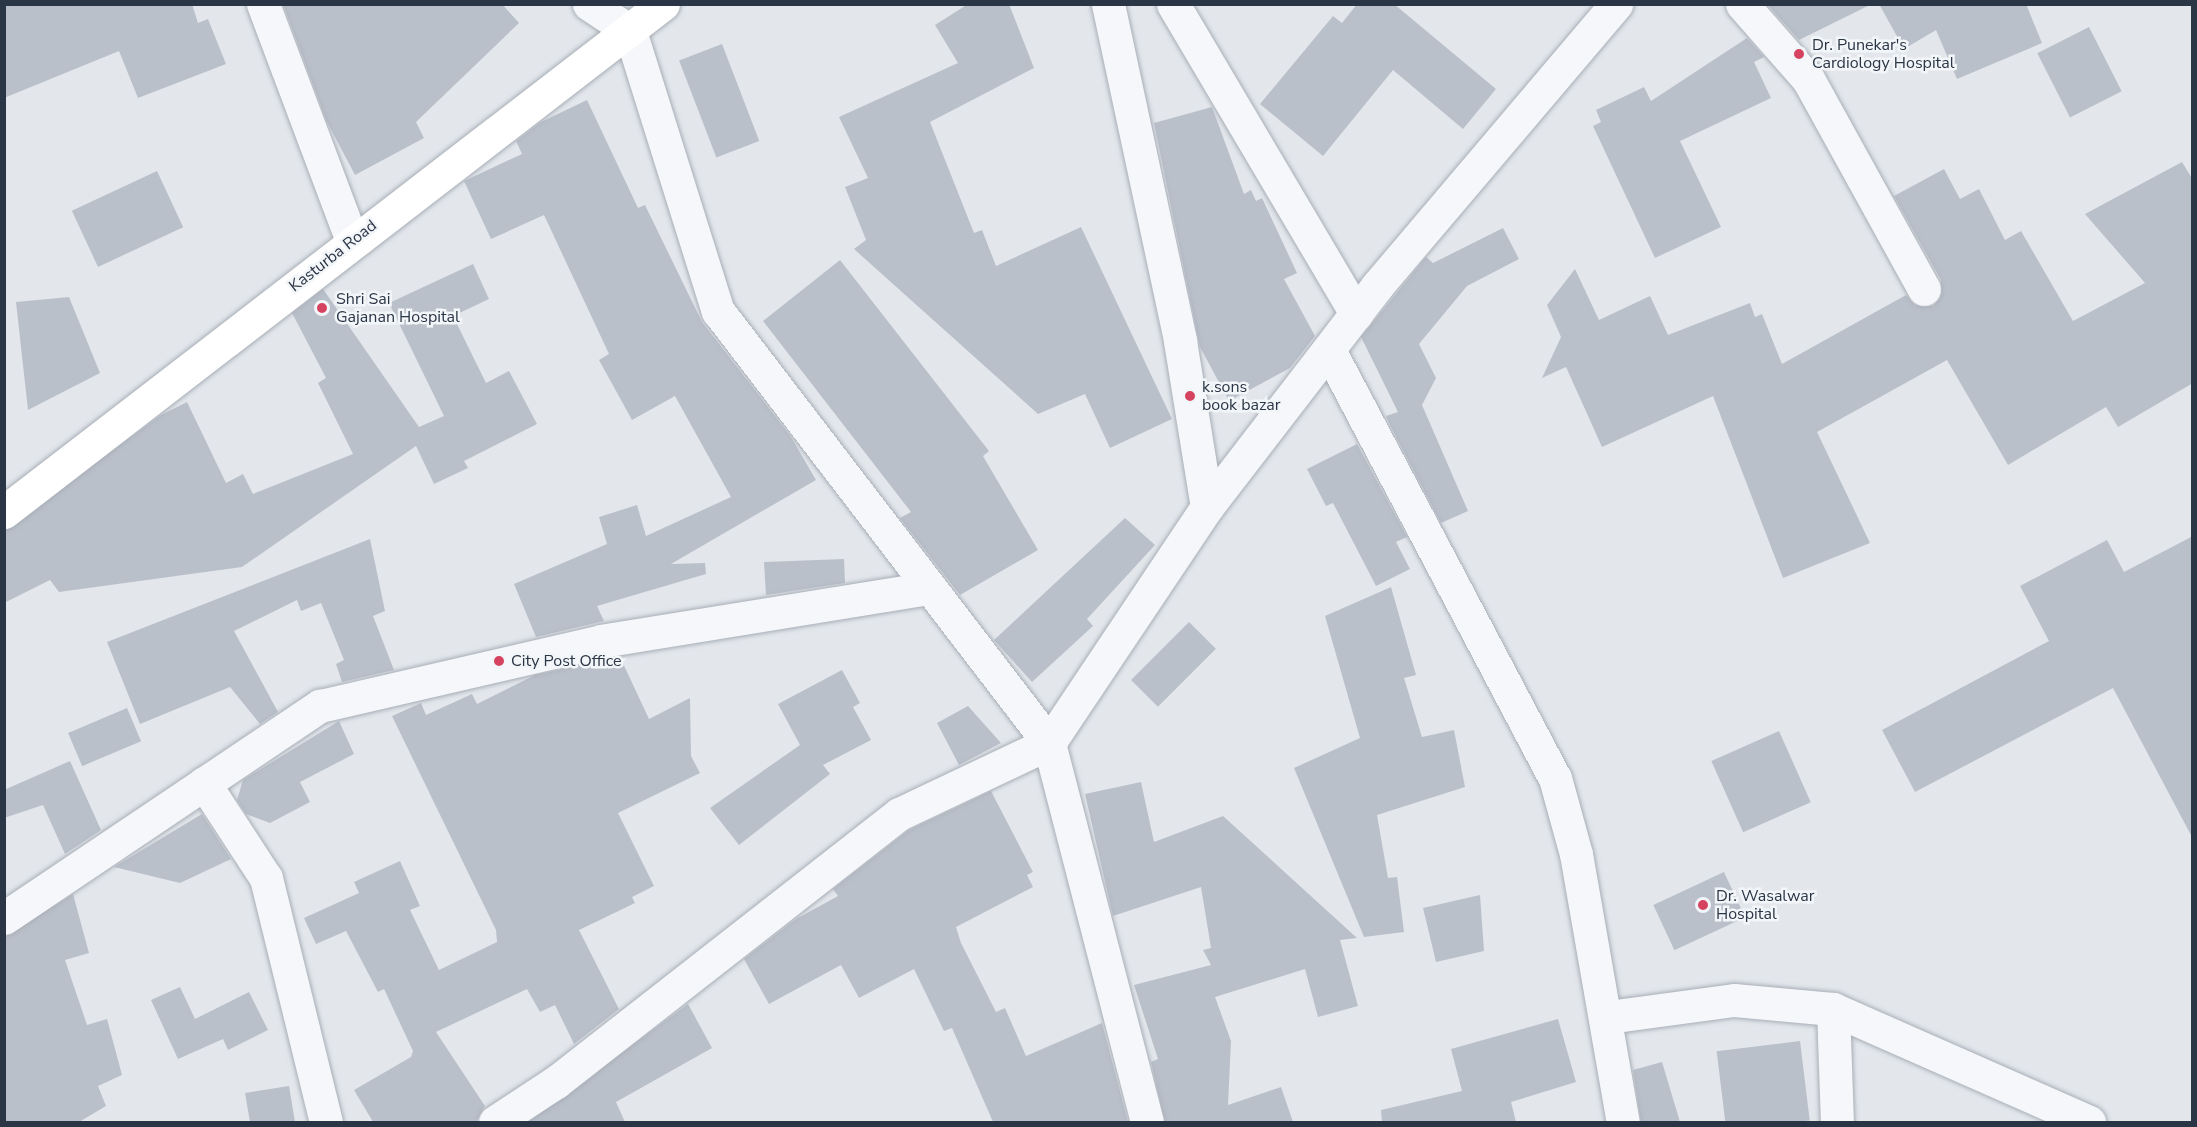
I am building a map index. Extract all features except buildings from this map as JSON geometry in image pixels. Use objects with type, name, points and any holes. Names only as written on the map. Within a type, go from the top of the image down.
[{"type":"main road","name":"Kasturba Road","points":[[4,512],[352,241],[663,4]]},
{"type":"street","points":[[263,4],[352,241]]},
{"type":"street","points":[[589,4],[630,31],[717,311],[1049,743],[1147,1122]]},
{"type":"street","points":[[1108,4],[1180,341],[1207,507]]},
{"type":"street","points":[[1173,4],[1356,314]]},
{"type":"street","points":[[495,1122],[556,1082],[899,814],[1049,743],[1207,507],[1356,314],[1616,4]]},
{"type":"street","points":[[1742,4],[1808,79],[1924,288]]},
{"type":"street","points":[[1329,350],[1555,777],[1567,813],[1608,1017],[1623,1122]]},
{"type":"street","points":[[4,918],[320,706],[601,641],[928,588]]},
{"type":"street","points":[[204,783],[266,878],[326,1122]]},
{"type":"street","points":[[1608,1017],[1734,1000],[1833,1009],[2090,1122]]},
{"type":"street","points":[[1833,1009],[1837,1122]]},
{"type":"place","name":"Dr. Punekar's Cardiology Hospital","points":[[1799,54]]},
{"type":"place","name":"Shri Sai Gajanan Hospital","points":[[322,308]]},
{"type":"place","name":"k.sons book bazar","points":[[1190,396]]},
{"type":"place","name":"City Post Office","points":[[499,661]]},
{"type":"place","name":"Dr. Wasalwar Hospital","points":[[1703,905]]}]
